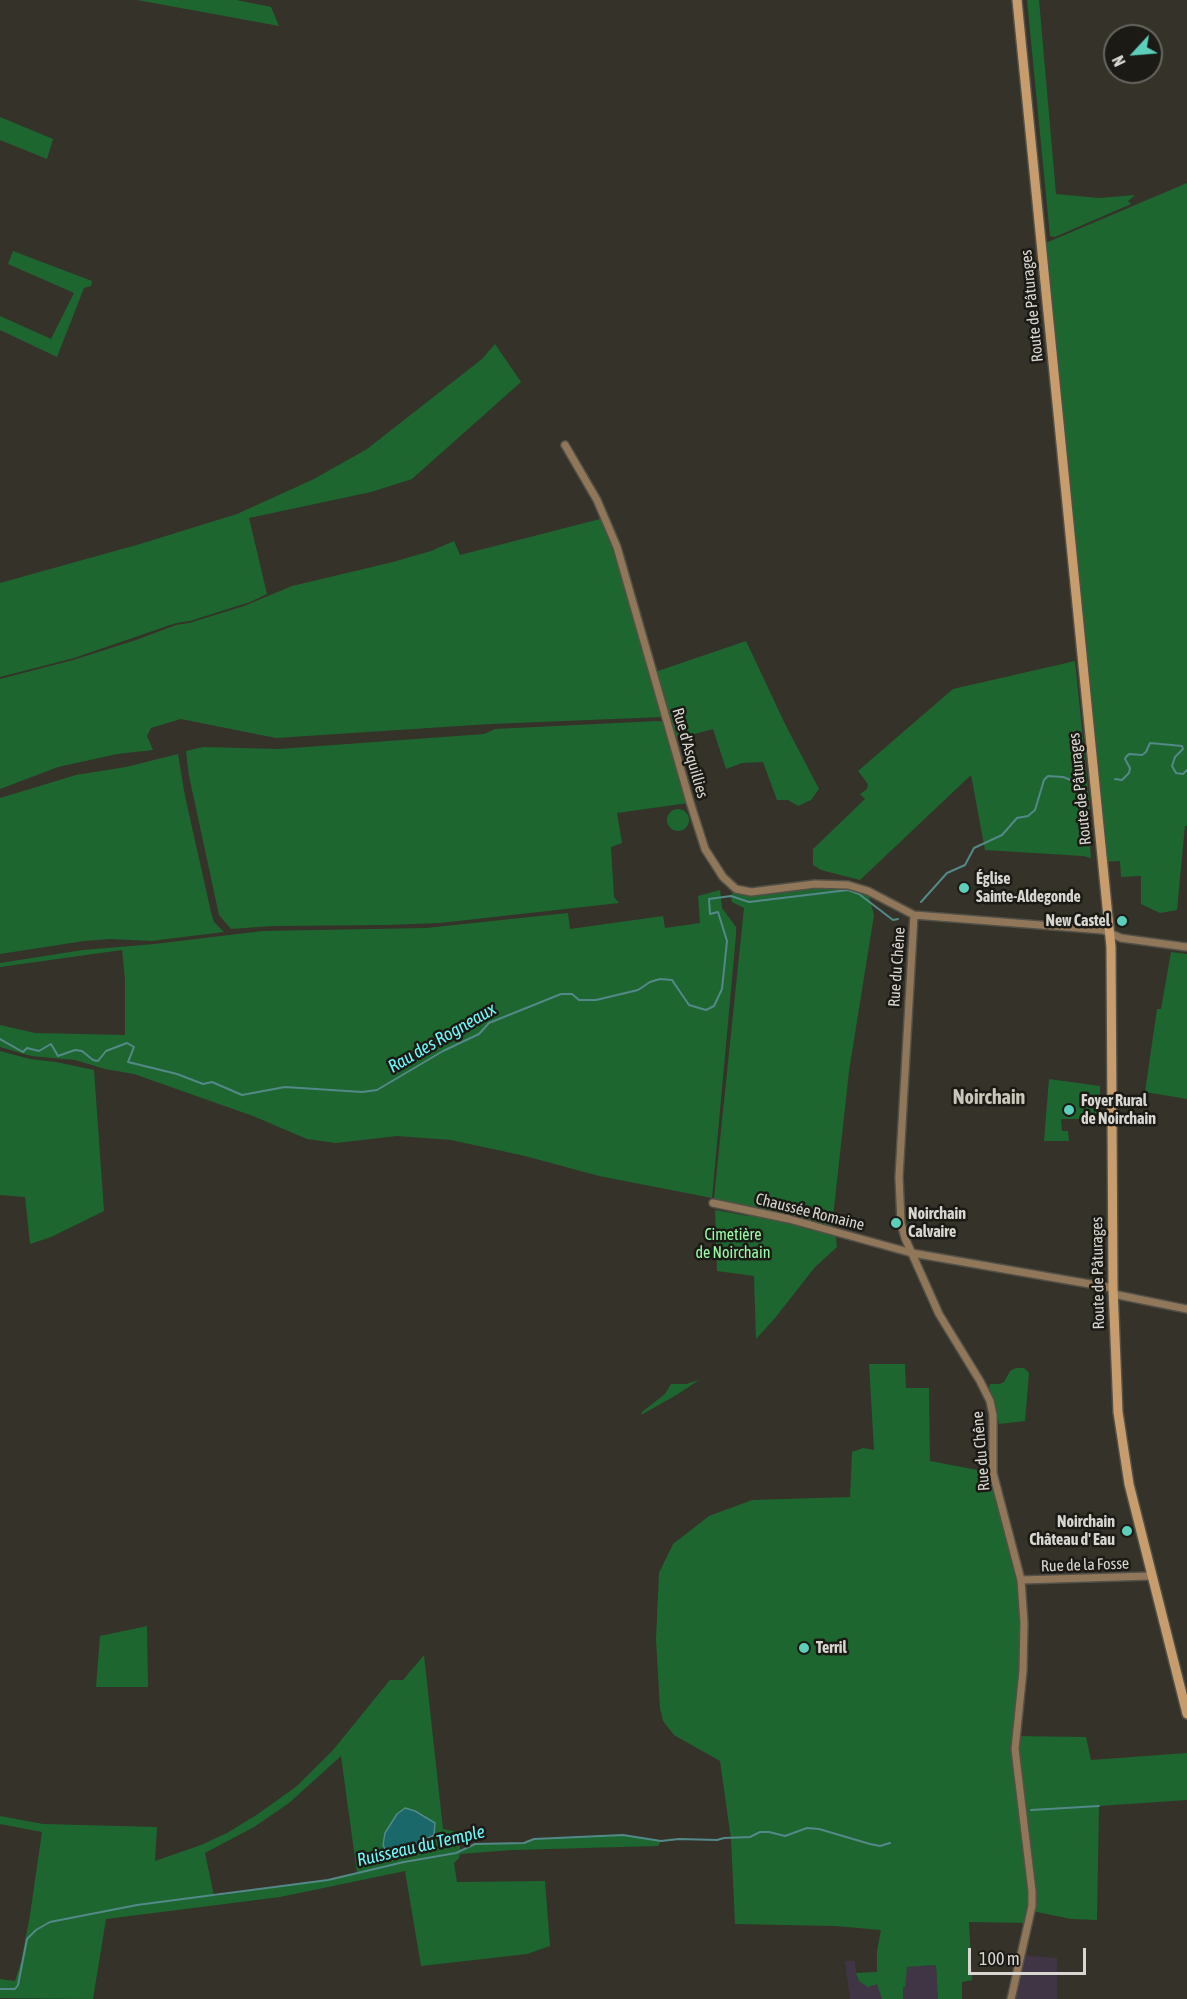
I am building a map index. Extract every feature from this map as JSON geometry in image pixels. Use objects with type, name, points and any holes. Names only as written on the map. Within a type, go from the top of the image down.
[{"type":"main road","name":"Route de Pâturages","points":[[1017,0],[1110,934],[1115,1376],[1129,1484],[1150,1576],[1187,1714]]},
{"type":"street","name":"Rue d'Asquillies","points":[[565,445],[597,500],[614,539],[698,828],[705,849],[719,872],[736,890],[743,892],[815,884],[848,885],[868,891],[914,915]]},
{"type":"street","points":[[914,915],[1103,930],[1121,938],[1187,947]]},
{"type":"street","name":"Rue du Chêne","points":[[914,915],[899,1176],[901,1223],[939,1314],[990,1401],[993,1415],[993,1473],[1021,1580],[1024,1623],[1023,1671],[1015,1749],[1032,1906],[1011,1999]]},
{"type":"street","name":"Chaussée Romaine","points":[[713,1203],[789,1220],[912,1253],[1113,1291],[1187,1309]]},
{"type":"street","name":"Rue de la Fosse","points":[[1021,1580],[1150,1576]]},
{"type":"shaded area","points":[[1022,1955],[1057,1958],[1057,1999],[1011,1999]]},
{"type":"shaded area","points":[[845,1961],[855,1961],[859,1981],[877,1984],[882,1999],[850,1999]]},
{"type":"shaded area","points":[[936,1965],[938,1999],[903,1999],[907,1967]]},
{"type":"green space","points":[[137,0],[236,0],[271,7],[279,26]]},
{"type":"green space","points":[[1027,0],[1039,0],[1056,194],[1099,198],[1135,195],[1128,201],[1131,204],[1055,237],[1050,236]]},
{"type":"green space","points":[[0,117],[53,139],[47,159],[0,140]]},
{"type":"green space","points":[[1187,183],[1187,826],[1185,826],[1177,910],[1160,913],[1141,904],[1141,876],[1121,877],[1120,861],[1102,862],[1041,245]]},
{"type":"green space","points":[[13,251],[92,281],[91,286],[84,288],[57,357],[0,330],[0,316],[51,339],[74,293],[8,264]]},
{"type":"green space","points":[[495,344],[521,382],[412,479],[371,492],[249,518],[267,594],[250,602],[190,621],[176,623],[74,658],[0,677],[0,583],[237,514],[314,479],[367,449],[482,359]]},
{"type":"green space","points":[[604,518],[663,717],[490,724],[276,738],[181,719],[151,728],[147,736],[153,750],[117,754],[58,767],[0,789],[0,679],[73,660],[176,625],[244,606],[292,586],[393,562],[431,551],[454,541],[460,555]]},
{"type":"green space","points":[[746,641],[819,789],[811,800],[798,806],[788,800],[777,800],[763,762],[742,763],[726,769],[713,729],[672,740],[652,673]]},
{"type":"green space","points":[[1075,661],[1090,807],[1088,818],[1091,858],[985,850],[971,775],[860,880],[821,870],[813,865],[813,849],[865,799],[860,794],[867,789],[868,784],[858,771],[953,689]]},
{"type":"green space","points":[[658,721],[665,725],[688,803],[617,813],[622,843],[611,847],[614,897],[619,903],[440,923],[385,925],[272,926],[231,929],[219,915],[189,776],[186,751],[203,747],[279,749],[484,734],[495,729]]},
{"type":"green space","points":[[178,754],[211,912],[214,922],[224,932],[151,941],[110,939],[84,941],[0,954],[0,798],[76,775],[126,767]]},
{"type":"green space","points":[[678,809],[686,812],[689,820],[686,828],[678,831],[670,828],[667,820],[670,812]]},
{"type":"green space","points":[[834,886],[868,893],[874,915],[849,1071],[832,1227],[714,1198],[744,908],[732,902],[731,896],[733,892],[750,895]]},
{"type":"green space","points":[[720,890],[722,908],[736,927],[736,935],[712,1198],[599,1176],[525,1156],[451,1140],[397,1136],[336,1143],[307,1139],[253,1116],[134,1074],[105,1069],[75,1060],[31,1056],[0,1047],[0,1025],[35,1033],[125,1035],[125,979],[122,950],[0,967],[0,963],[83,950],[263,931],[426,928],[568,913],[570,929],[663,916],[665,928],[700,923],[698,896]]},
{"type":"green space","points":[[1171,952],[1187,954],[1187,1099],[1145,1092],[1157,1009],[1161,1009]]},
{"type":"green space","points":[[0,1051],[30,1059],[94,1070],[104,1211],[51,1237],[30,1244],[25,1197],[0,1195]]},
{"type":"green space","points":[[1049,1079],[1100,1086],[1100,1114],[1092,1114],[1092,1119],[1061,1119],[1062,1131],[1068,1131],[1069,1141],[1044,1141]]},
{"type":"green space","name":"Cimetière de Noirchain","points":[[715,1210],[748,1216],[749,1211],[835,1231],[837,1247],[815,1267],[756,1339],[754,1276],[717,1271]]},
{"type":"green space","points":[[869,1364],[905,1364],[906,1388],[929,1388],[930,1461],[993,1473],[1021,1580],[1024,1623],[1015,1736],[1086,1737],[1091,1760],[1187,1753],[1187,1800],[1099,1806],[1097,1920],[1071,1919],[1032,1911],[1030,1923],[969,1922],[972,1980],[962,1982],[962,1999],[938,1999],[936,1965],[907,1967],[903,1999],[882,1999],[877,1984],[868,1987],[859,1981],[856,1973],[877,1972],[877,1951],[881,1930],[835,1926],[735,1924],[731,1839],[720,1761],[674,1735],[663,1721],[660,1708],[656,1639],[659,1573],[673,1544],[709,1516],[752,1500],[850,1497],[852,1452],[863,1448],[874,1450]]},
{"type":"green space","points":[[1024,1368],[1029,1373],[1025,1421],[999,1424],[995,1402],[989,1388],[990,1384],[1004,1382],[1010,1371]]},
{"type":"green space","points":[[699,1380],[641,1415],[665,1394],[671,1384],[686,1384]]},
{"type":"green space","points":[[147,1626],[148,1687],[96,1687],[100,1636]]},
{"type":"green space","points":[[424,1655],[443,1829],[457,1832],[460,1852],[475,1844],[524,1843],[534,1839],[623,1835],[661,1841],[658,1846],[512,1850],[460,1854],[454,1863],[457,1882],[545,1881],[550,1946],[527,1954],[421,1966],[405,1871],[280,1897],[106,1919],[93,1999],[0,1998],[0,1979],[15,1981],[21,1962],[42,1832],[0,1824],[0,1816],[43,1824],[157,1827],[155,1861],[227,1833],[297,1786],[333,1750],[390,1680],[403,1680]],"holes":[[[341,1756],[357,1873],[328,1880],[214,1896],[205,1853],[254,1827],[289,1803]]]},
{"type":"water","points":[[405,1808],[435,1823],[434,1835],[395,1856],[387,1853],[383,1845],[385,1833],[397,1814]]},
{"type":"waterway","name":"Rau des Rogneaux","points":[[1115,779],[1122,780],[1129,773],[1130,768],[1126,757],[1129,754],[1142,755],[1150,743],[1182,746],[1183,749],[1175,757],[1172,766],[1176,773],[1183,774],[1187,770]]},
{"type":"waterway","name":"Rau des Rogneaux","points":[[921,902],[947,873],[965,865],[974,848],[1002,835],[1017,818],[1028,816],[1035,810],[1044,780],[1048,776],[1083,782]]},
{"type":"waterway","name":"Rau des Rogneaux","points":[[0,1039],[23,1052],[27,1048],[39,1051],[51,1044],[58,1056],[75,1050],[82,1051],[93,1060],[98,1061],[106,1051],[127,1043],[134,1047],[128,1062],[177,1074],[203,1084],[212,1082],[242,1095],[285,1087],[362,1092],[377,1090],[443,1051],[479,1034],[489,1023],[561,994],[572,994],[579,1000],[596,1000],[638,990],[660,979],[672,980],[689,1005],[706,1010],[714,1006],[722,989],[727,941],[718,912],[710,914],[709,899],[731,896],[749,902],[848,890],[859,894],[893,920],[898,919]]},
{"type":"waterway","points":[[1031,1810],[1099,1806]]},
{"type":"waterway","name":"Ruisseau du Temple","points":[[0,1989],[15,1989],[18,1985],[27,1939],[36,1930],[50,1922],[137,1905],[328,1880],[404,1862],[456,1853],[475,1844],[524,1843],[534,1839],[623,1835],[661,1841],[717,1840],[750,1837],[760,1832],[785,1836],[807,1828],[819,1829],[880,1846],[890,1843]]},
{"type":"place","name":"Église Sainte-Aldegonde","points":[[964,888]]},
{"type":"place","name":"New Castel","points":[[1122,921]]},
{"type":"place","name":"Foyer Rural de Noirchain","points":[[1069,1110]]},
{"type":"place","name":"Noirchain Calvaire","points":[[896,1223]]},
{"type":"place","name":"Noirchain Château d' Eau","points":[[1127,1531]]},
{"type":"place","name":"Terril","points":[[804,1648]]},
{"type":"district","name":"Noirchain","points":[[989,1098]]}]
